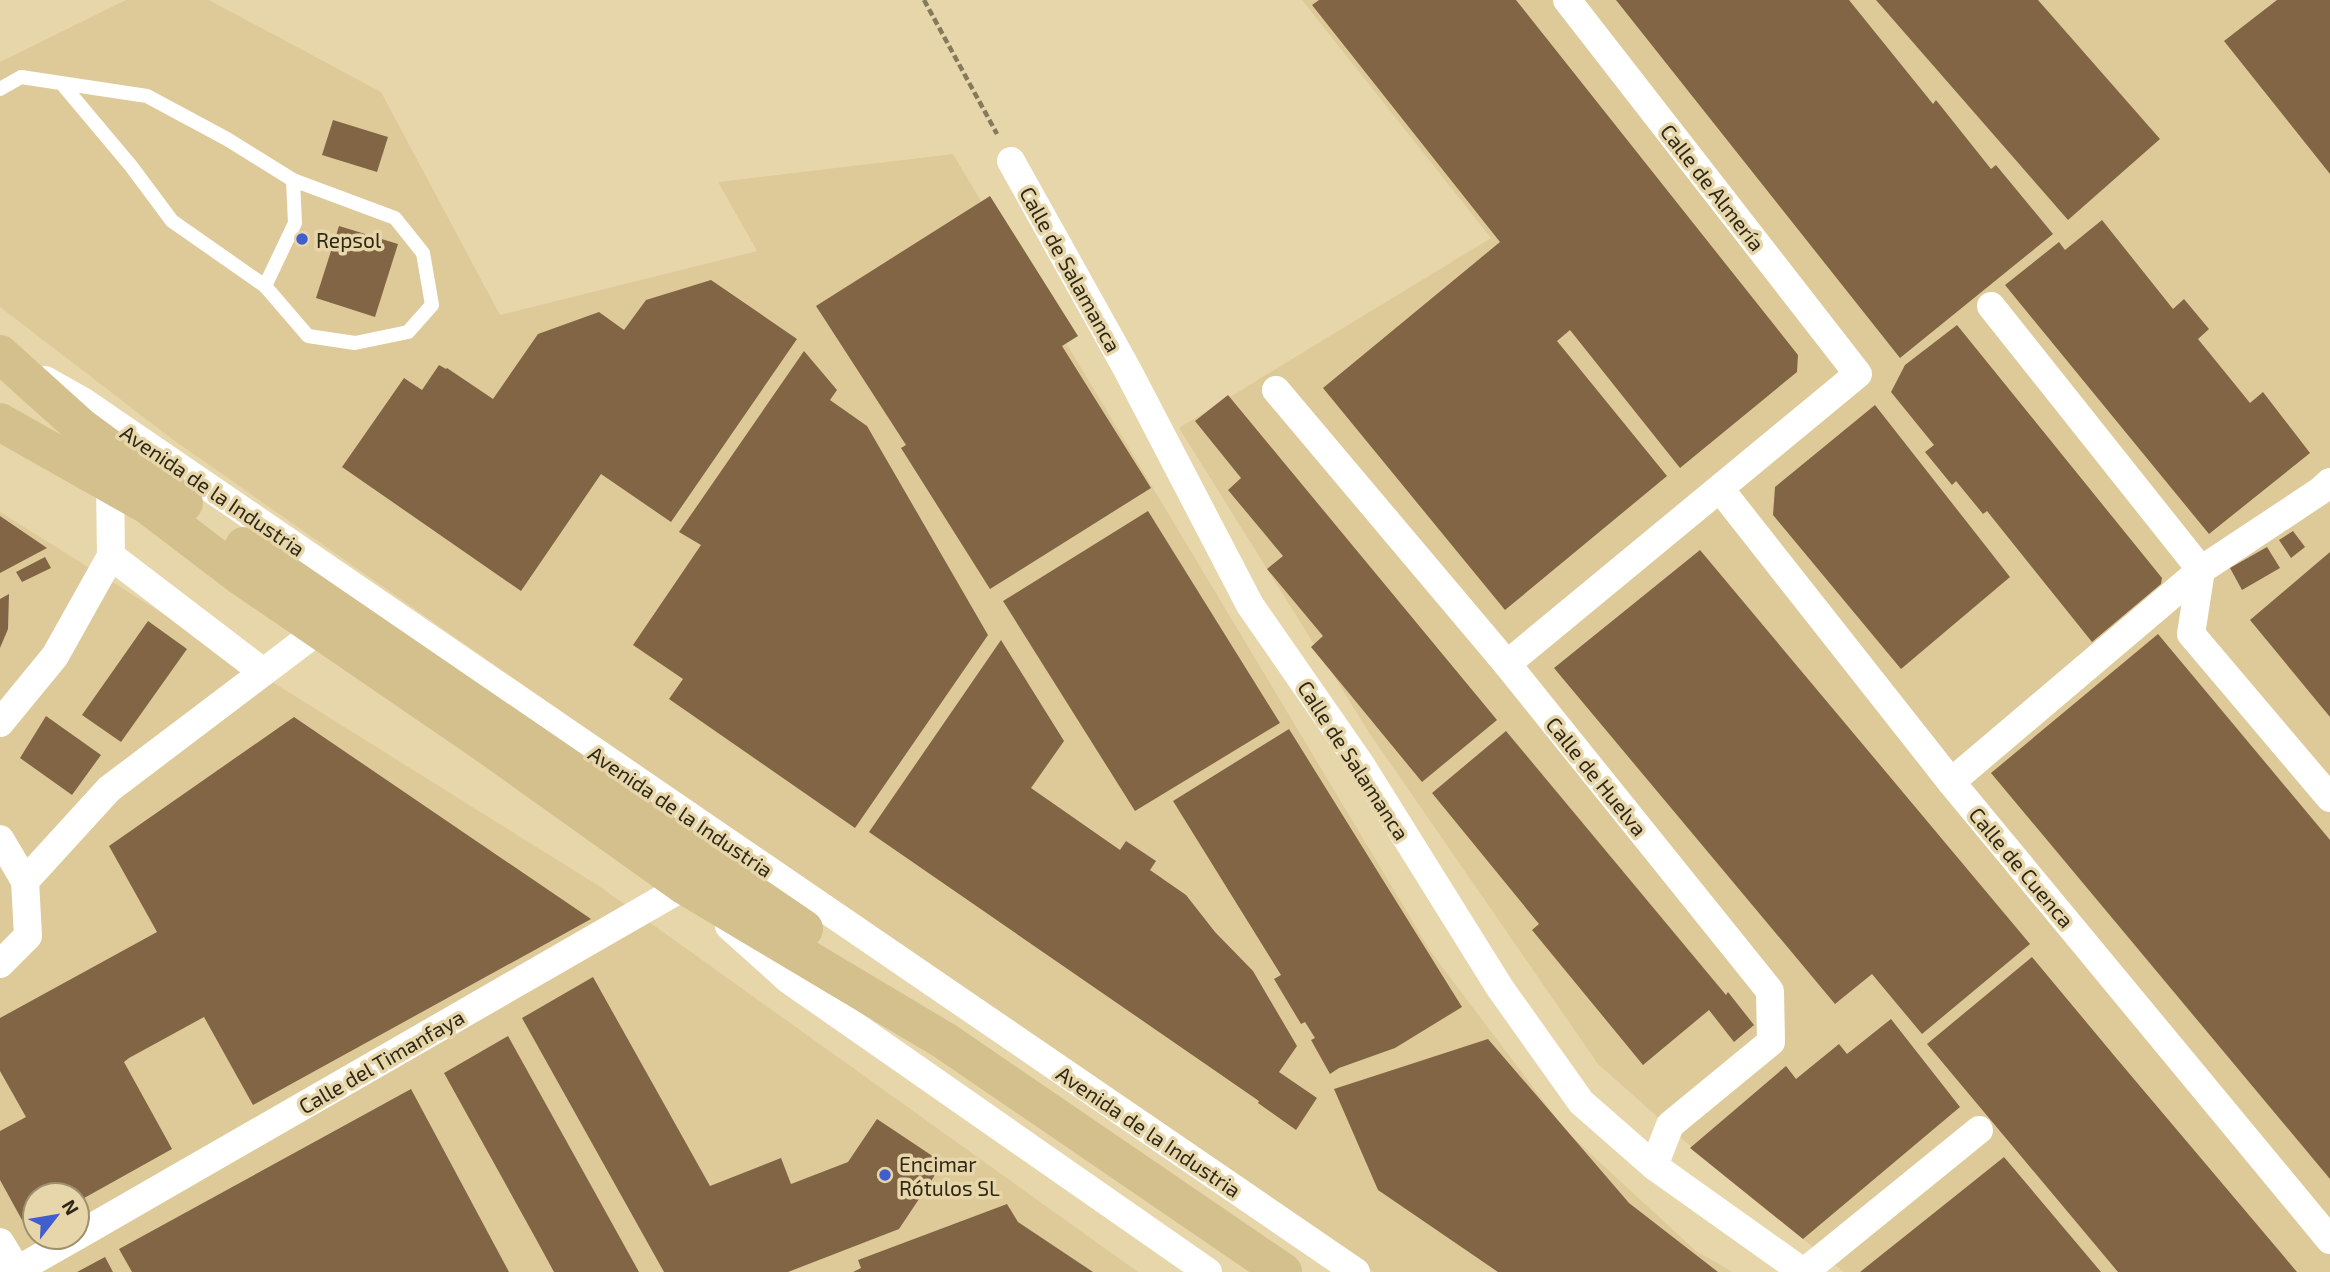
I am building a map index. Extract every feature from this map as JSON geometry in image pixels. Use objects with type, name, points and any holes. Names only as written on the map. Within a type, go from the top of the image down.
[{"type":"main road","name":"Avenida de la Industria","points":[[1,355],[81,427],[219,528],[817,939],[946,1041]]},
{"type":"main road","name":"Avenida de la Industria","points":[[0,422],[147,505],[239,575],[494,750],[685,886],[946,1041],[1283,1272]]},
{"type":"street","name":"Calle de Almería","points":[[1567,0],[1858,374],[1720,489]]},
{"type":"street","name":"Calle de Salamanca","points":[[1011,161],[1127,369],[1250,604],[1361,765],[1500,988],[1581,1102],[1654,1166],[1804,1272],[1979,1130]]},
{"type":"street","points":[[1991,306],[2201,570],[2191,634],[2330,798]]},
{"type":"street","name":"Avenida de la Industria","points":[[1,355],[84,402],[1356,1272]]},
{"type":"street","name":"Calle de Huelva","points":[[1276,390],[1507,664],[1770,991],[1771,1042],[1670,1125],[1654,1166]]},
{"type":"street","points":[[1951,782],[2201,570],[2330,482]]},
{"type":"street","points":[[0,723],[55,656],[111,556],[110,484]]},
{"type":"street","points":[[1507,664],[1720,489]]},
{"type":"street","name":"Calle de Cuenca","points":[[1720,489],[1951,782],[2330,1240]]},
{"type":"street","points":[[111,556],[263,672]]},
{"type":"street","points":[[25,881],[109,789],[319,630]]},
{"type":"street","points":[[0,839],[25,881],[28,936],[0,964]]},
{"type":"street","name":"Avenida de la Industria","points":[[685,886],[789,980],[1208,1272]]},
{"type":"street","name":"Calle del Timanfaya","points":[[91,1227],[685,886]]},
{"type":"street","points":[[0,1242],[16,1271]]},
{"type":"street","name":"Calle del Timanfaya","points":[[16,1271],[50,1251]]},
{"type":"lane","points":[[0,89],[21,77],[147,96],[227,139],[293,180],[395,218],[423,253],[432,305],[408,332],[355,343],[309,336],[265,286],[173,221],[63,85]]},
{"type":"lane","points":[[265,286],[295,223],[293,180]]},
{"type":"path","points":[[923,0],[1011,161]]},
{"type":"shaded area","points":[[126,0],[209,0],[381,92],[500,315],[757,251],[718,182],[953,154],[1431,952],[1566,1131],[1696,1251],[1733,1272],[1374,1272],[836,904],[172,439],[0,307],[0,62]]},
{"type":"shaded area","points":[[1302,0],[2330,0],[2330,1272],[1844,1272],[1725,1177],[1598,1064],[1370,734],[1179,428],[1491,238]]},
{"type":"shaded area","points":[[0,512],[599,886],[1138,1272],[0,1272]]},
{"type":"building","points":[[1319,0],[1516,0],[1798,355],[1797,372],[1680,468],[1570,330],[1557,341],[1667,476],[1505,610],[1323,388],[1500,242],[1312,5]]},
{"type":"building","points":[[1616,0],[1849,0],[1933,104],[1936,100],[1991,169],[1996,165],[2053,234],[1900,358]]},
{"type":"building","points":[[1876,0],[2038,0],[2160,139],[2068,220]]},
{"type":"building","points":[[2277,0],[2330,0],[2330,174],[2224,41]]},
{"type":"building","points":[[333,120],[388,137],[377,172],[322,155]]},
{"type":"building","points":[[990,196],[1078,336],[1062,346],[1151,488],[990,589],[901,448],[906,445],[816,306]]},
{"type":"building","points":[[2102,220],[2173,309],[2184,299],[2209,329],[2198,339],[2250,403],[2263,392],[2310,453],[2209,534],[2005,285],[2059,242],[2065,250]]},
{"type":"building","points":[[339,226],[398,244],[375,317],[316,298]]},
{"type":"building","points":[[711,280],[797,339],[671,522],[601,474],[521,591],[342,467],[404,378],[422,390],[439,365],[493,399],[538,334],[599,312],[624,330],[646,300]]},
{"type":"building","points":[[1957,325],[2162,578],[2161,584],[2092,642],[1987,511],[1983,514],[1956,481],[1952,485],[1925,452],[1934,445],[1891,392],[1905,365]]},
{"type":"building","points":[[804,351],[837,390],[830,400],[867,426],[988,635],[855,828],[669,699],[683,679],[633,645],[701,545],[679,532]]},
{"type":"building","points":[[1228,395],[1497,720],[1422,782],[1311,647],[1323,636],[1267,569],[1283,556],[1228,490],[1241,478],[1195,421]]},
{"type":"building","points":[[1875,405],[2010,577],[1901,669],[1773,515],[1775,487]]},
{"type":"building","points":[[1148,511],[1280,723],[1135,811],[1003,601]]},
{"type":"building","points":[[0,516],[47,548],[0,573]]},
{"type":"building","points":[[2293,531],[2305,547],[2291,558],[2279,540]]},
{"type":"building","points":[[2267,547],[2280,568],[2242,590],[2230,568]]},
{"type":"building","points":[[1700,550],[2030,944],[1922,1034],[1872,974],[1835,1004],[1554,668]]},
{"type":"building","points":[[2330,552],[2330,717],[2250,620]]},
{"type":"building","points":[[45,557],[51,568],[22,582],[16,572]]},
{"type":"building","points":[[9,594],[8,629],[0,648],[0,599]]},
{"type":"building","points":[[148,621],[187,649],[121,742],[82,715]]},
{"type":"building","points":[[2158,634],[2330,840],[2330,1179],[1991,773]]},
{"type":"building","points":[[1001,640],[1064,741],[1031,788],[1120,850],[1126,841],[1156,861],[1150,870],[1186,895],[1215,932],[1253,971],[1297,1046],[1279,1072],[1317,1098],[1296,1130],[1258,1103],[1259,1101],[869,832]]},
{"type":"building","points":[[46,716],[101,755],[72,795],[20,758]]},
{"type":"building","points":[[294,717],[591,919],[253,1105],[204,1017],[124,1062],[172,1149],[91,1194],[91,1181],[21,1181],[21,1218],[0,1180],[0,1131],[26,1117],[0,1071],[0,1018],[157,932],[109,846]]},
{"type":"building","points":[[1289,729],[1462,1007],[1395,1048],[1339,1068],[1330,1074],[1311,1040],[1315,1038],[1305,1022],[1301,1024],[1274,979],[1281,975],[1173,801]]},
{"type":"building","points":[[1506,731],[1754,1025],[1734,1042],[1709,1010],[1643,1065],[1532,930],[1539,924],[1432,793]]},
{"type":"building","points":[[2032,957],[2297,1272],[2118,1272],[1927,1044]]},
{"type":"building","points":[[593,977],[710,1186],[781,1158],[791,1184],[848,1162],[877,1119],[943,1163],[899,1229],[788,1272],[664,1272],[522,1018]]},
{"type":"building","points":[[1891,1019],[1960,1107],[1803,1239],[1690,1148],[1786,1066],[1796,1079],[1839,1044],[1847,1054]]},
{"type":"building","points":[[508,1036],[639,1272],[554,1272],[444,1073]]},
{"type":"building","points":[[1488,1039],[1629,1203],[1718,1272],[1498,1272],[1378,1190],[1334,1089]]},
{"type":"building","points":[[411,1089],[509,1272],[132,1272],[119,1249]]},
{"type":"building","points":[[2004,1157],[2101,1272],[1860,1272],[1959,1193]]},
{"type":"building","points":[[1007,1204],[1018,1222],[1093,1272],[853,1272],[861,1268],[858,1260]]},
{"type":"building","points":[[105,1257],[113,1272],[77,1272]]},
{"type":"place","name":"Repsol","points":[[302,239]]},
{"type":"place","name":"Encimar Rótulos SL","points":[[885,1175]]}]
